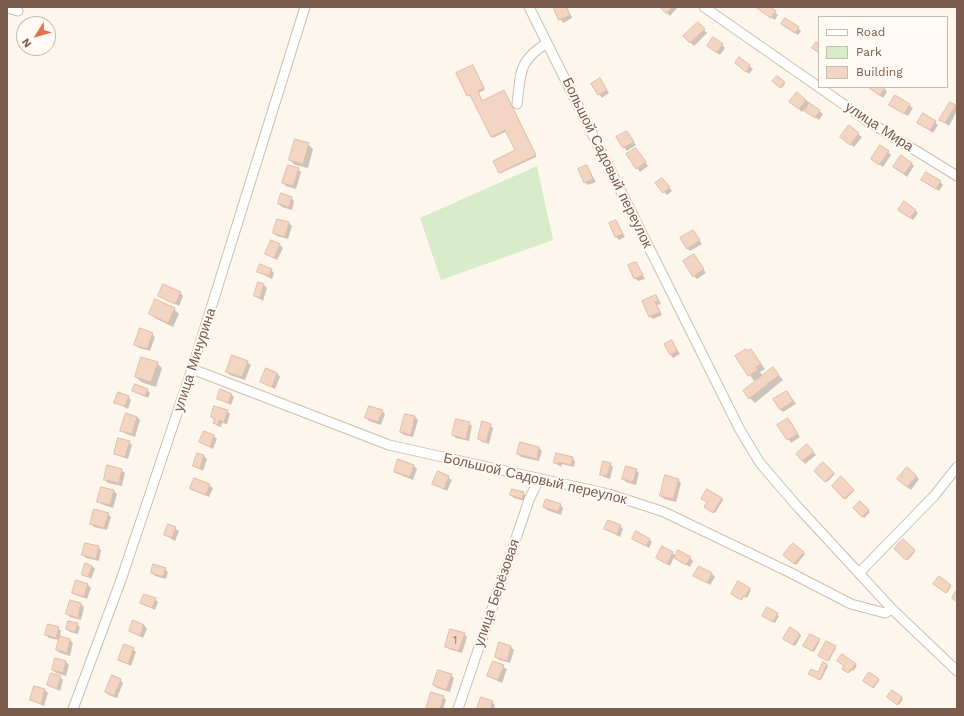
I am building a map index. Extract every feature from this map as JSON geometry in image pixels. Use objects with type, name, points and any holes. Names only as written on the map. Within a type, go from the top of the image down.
[{"type":"street","name":"улица Мичурина","points":[[73,709],[121,580],[192,369],[305,7]]},
{"type":"street","name":"Большой Садовый переулок","points":[[529,7],[740,430],[760,463],[892,608],[957,671]]},
{"type":"street","name":"улица Мира","points":[[704,7],[818,87]]},
{"type":"street","points":[[7,8],[18,11]]},
{"type":"street","points":[[517,104],[522,71],[527,58],[547,43]]},
{"type":"street","name":"улица Мира","points":[[820,88],[866,120],[957,176]]},
{"type":"street","name":"Большой Садовый переулок","points":[[192,369],[389,445],[609,494],[664,512],[789,572],[851,604],[885,613],[892,608]]},
{"type":"street","points":[[859,573],[934,496],[957,467]]},
{"type":"street","name":"улица Берёзовая","points":[[458,709],[528,500],[539,479]]},
{"type":"green space","points":[[537,166],[553,240],[441,280],[420,218]]},
{"type":"building","points":[[553,7],[566,7],[570,15],[559,20]]},
{"type":"building","points":[[660,7],[673,7],[666,13]]},
{"type":"building","points":[[756,7],[770,7],[776,11],[771,18]]},
{"type":"building","points":[[785,18],[799,27],[795,33],[781,24]]},
{"type":"building","points":[[698,22],[705,29],[690,43],[683,36]]},
{"type":"building","points":[[713,37],[723,44],[717,53],[707,46]]},
{"type":"building","points":[[816,42],[818,43],[818,52],[812,48]]},
{"type":"building","points":[[739,57],[750,65],[746,72],[735,63]]},
{"type":"building","points":[[473,65],[484,88],[478,91],[482,101],[504,90],[536,155],[499,173],[493,161],[515,150],[505,130],[491,137],[470,95],[467,96],[456,73]]},
{"type":"building","points":[[777,76],[785,82],[780,88],[772,81]]},
{"type":"building","points":[[600,78],[607,90],[598,95],[591,84]]},
{"type":"building","points":[[870,88],[885,88],[880,95]]},
{"type":"building","points":[[797,92],[806,100],[799,109],[789,102]]},
{"type":"building","points":[[895,95],[910,104],[904,114],[889,105]]},
{"type":"building","points":[[950,102],[956,105],[945,123],[939,120]]},
{"type":"building","points":[[809,103],[820,110],[815,118],[804,111]]},
{"type":"building","points":[[923,113],[936,121],[930,130],[917,123]]},
{"type":"building","points":[[849,125],[859,133],[850,145],[840,137]]},
{"type":"building","points":[[627,131],[634,142],[623,148],[616,137]]},
{"type":"building","points":[[295,139],[309,143],[303,164],[289,160]]},
{"type":"building","points":[[880,145],[889,151],[879,165],[871,159]]},
{"type":"building","points":[[636,148],[646,162],[636,169],[626,154]]},
{"type":"building","points":[[901,155],[912,163],[904,174],[893,167]]},
{"type":"building","points":[[288,165],[299,168],[293,186],[282,183]]},
{"type":"building","points":[[587,165],[593,179],[584,183],[578,169]]},
{"type":"building","points":[[926,172],[941,181],[936,189],[921,180]]},
{"type":"building","points":[[662,178],[670,187],[663,193],[655,183]]},
{"type":"building","points":[[281,193],[292,197],[289,207],[278,204]]},
{"type":"building","points":[[904,201],[916,210],[910,218],[898,210]]},
{"type":"building","points":[[277,219],[289,222],[285,237],[273,233]]},
{"type":"building","points":[[616,220],[623,234],[615,237],[609,223]]},
{"type":"building","points":[[693,230],[700,240],[687,249],[680,238]]},
{"type":"building","points":[[271,240],[280,244],[274,258],[265,254]]},
{"type":"building","points":[[694,254],[704,269],[693,277],[683,261]]},
{"type":"building","points":[[636,262],[643,275],[634,279],[628,265]]},
{"type":"building","points":[[260,264],[272,269],[269,276],[257,272]]},
{"type":"building","points":[[258,282],[264,284],[260,298],[254,296]]},
{"type":"building","points":[[163,284],[181,292],[175,304],[158,296]]},
{"type":"building","points":[[656,295],[659,301],[655,302],[660,312],[649,317],[642,301]]},
{"type":"building","points":[[155,299],[175,308],[168,323],[149,314]]},
{"type":"building","points":[[140,328],[153,333],[147,349],[134,345]]},
{"type":"building","points":[[672,340],[677,351],[670,355],[664,344]]},
{"type":"building","points":[[746,349],[747,351],[751,349],[761,364],[756,367],[758,370],[748,376],[735,356]]},
{"type":"building","points":[[232,355],[248,361],[242,377],[226,372]]},
{"type":"building","points":[[141,357],[158,362],[151,382],[135,377]]},
{"type":"building","points":[[773,367],[779,375],[749,399],[743,391]]},
{"type":"building","points":[[266,368],[277,373],[272,387],[260,382]]},
{"type":"building","points":[[135,384],[148,389],[145,396],[132,391]]},
{"type":"building","points":[[220,389],[232,394],[228,403],[217,399]]},
{"type":"building","points":[[787,391],[793,401],[780,410],[773,399]]},
{"type":"building","points":[[118,392],[129,396],[125,406],[114,403]]},
{"type":"building","points":[[214,406],[228,410],[224,422],[219,420],[218,425],[213,423],[215,419],[211,417]]},
{"type":"building","points":[[369,406],[383,410],[378,422],[365,418]]},
{"type":"building","points":[[126,413],[137,417],[132,434],[120,431]]},
{"type":"building","points":[[405,414],[415,416],[411,435],[400,432]]},
{"type":"building","points":[[788,418],[798,434],[787,440],[777,425]]},
{"type":"building","points":[[456,419],[470,422],[466,439],[452,435]]},
{"type":"building","points":[[482,421],[491,424],[486,442],[478,439]]},
{"type":"building","points":[[204,431],[214,435],[210,447],[199,442]]},
{"type":"building","points":[[118,438],[130,441],[125,457],[114,454]]},
{"type":"building","points":[[520,442],[539,447],[537,459],[517,454]]},
{"type":"building","points":[[807,444],[814,452],[802,461],[796,454]]},
{"type":"building","points":[[197,453],[204,455],[200,469],[193,466]]},
{"type":"building","points":[[556,453],[573,457],[571,465],[559,462],[558,464],[554,463]]},
{"type":"building","points":[[398,459],[414,465],[410,477],[394,472]]},
{"type":"building","points":[[603,461],[611,463],[607,476],[600,475]]},
{"type":"building","points":[[823,462],[834,473],[825,482],[814,471]]},
{"type":"building","points":[[107,465],[122,469],[119,483],[104,480]]},
{"type":"building","points":[[626,466],[637,469],[633,482],[622,479]]},
{"type":"building","points":[[907,467],[917,476],[907,487],[897,479]]},
{"type":"building","points":[[438,471],[449,476],[444,489],[432,484]]},
{"type":"building","points":[[665,475],[679,479],[673,499],[660,496]]},
{"type":"building","points":[[841,476],[854,490],[844,499],[832,486]]},
{"type":"building","points":[[194,478],[210,484],[206,495],[190,489]]},
{"type":"building","points":[[101,487],[114,490],[110,505],[97,502]]},
{"type":"building","points":[[512,489],[524,492],[522,499],[510,495]]},
{"type":"building","points":[[707,489],[722,498],[713,513],[704,507],[707,502],[701,499]]},
{"type":"building","points":[[546,499],[561,504],[558,512],[543,507]]},
{"type":"building","points":[[860,501],[869,510],[862,517],[853,508]]},
{"type":"building","points":[[94,509],[109,513],[104,528],[90,524]]},
{"type":"building","points":[[608,520],[621,525],[617,534],[604,529]]},
{"type":"building","points":[[168,524],[176,527],[172,538],[164,535]]},
{"type":"building","points":[[636,531],[650,539],[646,546],[632,539]]},
{"type":"building","points":[[903,539],[915,550],[906,560],[894,549]]},
{"type":"building","points":[[85,543],[99,546],[96,559],[82,555]]},
{"type":"building","points":[[793,543],[804,552],[794,564],[783,555]]},
{"type":"building","points":[[662,546],[673,552],[667,564],[656,558]]},
{"type":"building","points":[[678,550],[691,557],[686,565],[674,558]]},
{"type":"building","points":[[85,563],[92,566],[88,577],[82,575]]},
{"type":"building","points":[[153,564],[166,568],[163,577],[151,573]]},
{"type":"building","points":[[699,566],[712,573],[707,583],[693,576]]},
{"type":"building","points":[[939,576],[951,585],[946,593],[933,584]]},
{"type":"building","points":[[76,580],[88,584],[84,597],[72,593]]},
{"type":"building","points":[[738,581],[750,588],[745,597],[743,596],[741,600],[731,594]]},
{"type":"building","points":[[956,591],[957,592],[957,602],[952,598]]},
{"type":"building","points":[[144,594],[156,598],[152,608],[140,603]]},
{"type":"building","points":[[70,600],[81,603],[78,618],[66,614]]},
{"type":"building","points":[[767,607],[778,613],[773,622],[762,616]]},
{"type":"building","points":[[133,620],[144,625],[140,636],[129,631]]},
{"type":"building","points":[[68,621],[78,623],[75,632],[66,629]]},
{"type":"building","points":[[48,624],[59,627],[56,638],[45,635]]},
{"type":"building","points":[[790,627],[800,634],[793,645],[783,639]]},
{"type":"building","points":[[450,629],[465,633],[459,651],[445,647]]},
{"type":"building","points":[[810,634],[820,639],[812,651],[803,646]]},
{"type":"building","points":[[60,636],[70,639],[67,653],[56,650]]},
{"type":"building","points":[[826,641],[836,646],[828,661],[818,656]]},
{"type":"building","points":[[499,642],[511,646],[507,661],[495,657]]},
{"type":"building","points":[[124,644],[134,648],[128,664],[118,660]]},
{"type":"building","points":[[842,654],[856,664],[848,673],[842,669],[844,666],[837,661]]},
{"type":"building","points":[[55,658],[66,661],[63,673],[52,670]]},
{"type":"building","points":[[493,661],[504,665],[498,680],[487,676]]},
{"type":"building","points":[[823,662],[827,664],[820,680],[808,674],[811,669],[818,672]]},
{"type":"building","points":[[438,670],[452,674],[446,690],[433,685]]},
{"type":"building","points":[[869,672],[879,679],[873,688],[863,681]]},
{"type":"building","points":[[51,673],[61,676],[57,689],[47,685]]},
{"type":"building","points":[[112,675],[121,679],[114,696],[105,692]]},
{"type":"building","points":[[34,686],[45,689],[41,704],[30,700]]},
{"type":"building","points":[[892,690],[902,697],[897,705],[887,697]]},
{"type":"building","points":[[431,692],[444,696],[440,709],[426,709]]},
{"type":"building","points":[[481,697],[493,701],[490,709],[477,709]]}]
